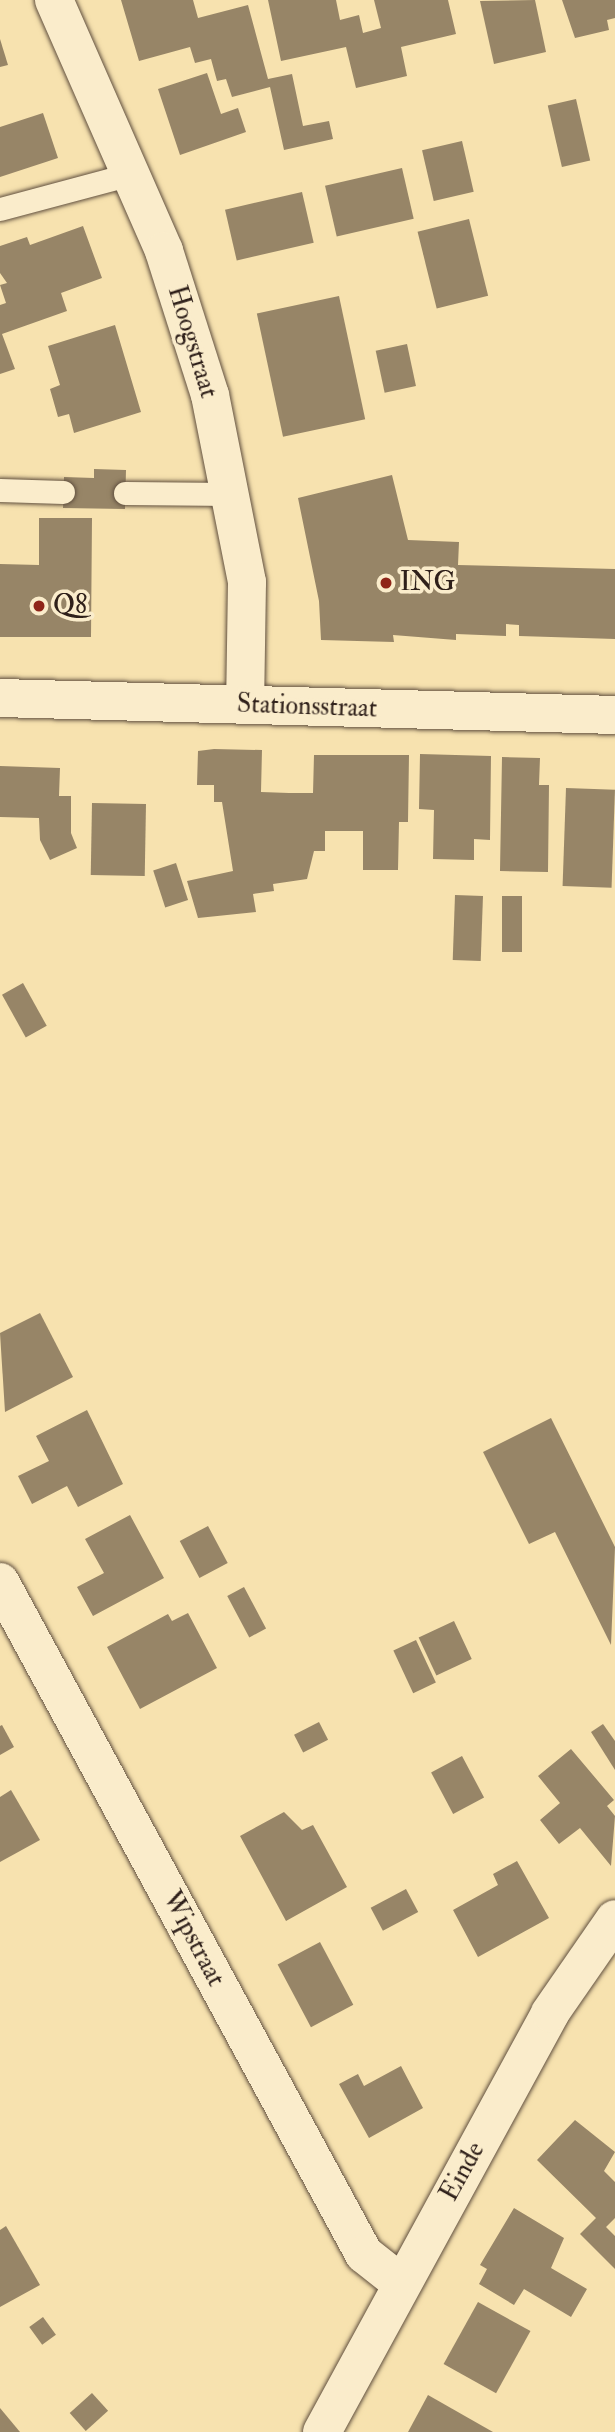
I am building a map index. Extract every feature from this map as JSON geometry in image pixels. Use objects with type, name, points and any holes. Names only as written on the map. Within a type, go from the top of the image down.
[{"type":"street","name":"Hoogstraat","points":[[54,0],[131,174],[188,322],[231,494],[247,582],[245,705]]},
{"type":"street","name":"Stationsstraat","points":[[2,695],[615,715]]},
{"type":"street","name":"Wipstraat","points":[[0,1582],[364,2254],[402,2284]]},
{"type":"street","name":"Einde","points":[[322,2432],[550,2013],[615,1919]]},
{"type":"lane","points":[[0,209],[131,174]]},
{"type":"lane","points":[[0,491],[63,492]]},
{"type":"lane","points":[[125,493],[231,494]]},
{"type":"building","points":[[121,0],[193,0],[198,18],[248,5],[268,79],[292,74],[303,126],[329,121],[333,139],[284,150],[270,87],[232,97],[226,79],[217,81],[211,59],[195,63],[190,47],[139,61]]},
{"type":"building","points":[[268,0],[336,0],[340,20],[359,15],[363,33],[381,28],[374,0],[448,0],[456,34],[401,47],[407,76],[356,88],[346,47],[281,61]]},
{"type":"building","points":[[535,0],[546,52],[494,64],[480,1]]},
{"type":"building","points":[[562,0],[615,0],[615,18],[607,20],[609,30],[575,38]]},
{"type":"building","points":[[0,39],[8,65],[0,67]]},
{"type":"building","points":[[207,73],[221,114],[238,108],[246,132],[180,155],[158,89]]},
{"type":"building","points":[[576,99],[590,160],[562,167],[548,106]]},
{"type":"building","points":[[43,113],[58,158],[0,177],[0,127]]},
{"type":"building","points":[[462,141],[474,192],[434,201],[422,150]]},
{"type":"building","points":[[402,168],[414,219],[337,236],[325,186]]},
{"type":"building","points":[[302,192],[314,243],[237,260],[225,210]]},
{"type":"building","points":[[469,219],[488,296],[437,308],[418,232]]},
{"type":"building","points":[[83,226],[102,278],[61,293],[67,311],[2,334],[15,369],[0,374],[0,305],[6,303],[0,285],[7,283],[0,273],[0,246],[27,237],[30,245]]},
{"type":"building","points":[[339,296],[365,419],[283,437],[257,313]]},
{"type":"building","points":[[115,325],[141,412],[74,433],[69,414],[58,417],[50,389],[60,385],[48,346]]},
{"type":"building","points":[[407,344],[416,386],[385,393],[376,351]]},
{"type":"building","points":[[94,469],[126,470],[125,509],[63,508],[64,477],[94,478]]},
{"type":"building","points":[[392,475],[408,540],[459,542],[458,565],[615,569],[615,639],[519,636],[519,625],[506,624],[506,636],[456,634],[456,640],[393,635],[394,642],[321,640],[319,601],[298,498]]},
{"type":"building","points":[[39,518],[92,518],[91,637],[0,637],[0,564],[39,565]]},
{"type":"building","points":[[262,750],[261,792],[289,793],[313,793],[314,755],[409,755],[408,822],[399,822],[398,870],[363,870],[363,831],[325,831],[325,851],[314,851],[307,879],[273,884],[274,891],[253,894],[256,912],[198,918],[187,881],[233,871],[222,802],[214,802],[214,785],[197,785],[198,751]]},
{"type":"building","points":[[420,754],[491,756],[490,840],[474,839],[474,860],[433,859],[434,810],[419,809]]},
{"type":"building","points":[[502,757],[540,758],[539,785],[549,785],[548,872],[500,871]]},
{"type":"building","points":[[0,766],[60,768],[59,796],[71,796],[71,833],[77,848],[50,860],[40,840],[39,818],[0,817]]},
{"type":"building","points":[[566,788],[615,790],[612,888],[563,886]]},
{"type":"building","points":[[92,803],[146,804],[145,876],[91,875]]},
{"type":"building","points":[[176,863],[188,900],[165,908],[153,870]]},
{"type":"building","points":[[455,895],[483,896],[481,961],[453,960]]},
{"type":"building","points":[[502,896],[522,896],[522,952],[502,952]]},
{"type":"building","points":[[23,983],[47,1026],[26,1037],[2,995]]},
{"type":"building","points":[[40,1313],[73,1377],[5,1412],[0,1333]]},
{"type":"building","points":[[87,1410],[123,1484],[78,1507],[67,1486],[32,1504],[18,1476],[49,1461],[36,1436]]},
{"type":"building","points":[[551,1418],[615,1547],[611,1645],[555,1532],[529,1544],[483,1452]]},
{"type":"building","points":[[130,1515],[164,1578],[93,1616],[77,1587],[104,1573],[85,1539]]},
{"type":"building","points":[[208,1526],[228,1563],[199,1578],[180,1541]]},
{"type":"building","points":[[244,1587],[266,1628],[249,1637],[227,1596]]},
{"type":"building","points":[[188,1613],[217,1668],[140,1709],[107,1647],[168,1614],[172,1621]]},
{"type":"building","points":[[454,1621],[472,1659],[436,1676],[419,1637]]},
{"type":"building","points":[[416,1640],[436,1683],[413,1693],[393,1651]]},
{"type":"building","points":[[319,1722],[328,1740],[303,1753],[294,1735]]},
{"type":"building","points":[[603,1724],[615,1741],[615,1770],[591,1732]]},
{"type":"building","points":[[2,1725],[14,1747],[0,1755],[0,1726]]},
{"type":"building","points":[[571,1749],[614,1800],[607,1806],[615,1816],[611,1866],[580,1828],[559,1844],[540,1820],[560,1803],[538,1776]]},
{"type":"building","points":[[462,1756],[484,1797],[453,1814],[431,1772]]},
{"type":"building","points":[[11,1790],[40,1840],[0,1862],[0,1797]]},
{"type":"building","points":[[284,1812],[302,1830],[313,1825],[347,1887],[286,1921],[240,1836]]},
{"type":"building","points":[[517,1861],[549,1918],[478,1957],[453,1910],[498,1885],[493,1874]]},
{"type":"building","points":[[406,1889],[418,1912],[383,1931],[371,1908]]},
{"type":"building","points":[[320,1942],[353,2005],[311,2027],[278,1965]]},
{"type":"building","points":[[401,2066],[423,2108],[369,2138],[339,2084],[358,2074],[364,2086]]},
{"type":"building","points":[[575,2120],[615,2152],[604,2171],[615,2182],[615,2218],[606,2227],[615,2236],[615,2269],[580,2234],[596,2218],[537,2160]]},
{"type":"building","points":[[514,2208],[564,2238],[551,2268],[587,2289],[571,2317],[524,2289],[514,2305],[479,2284],[487,2269],[480,2265]]},
{"type":"building","points":[[6,2226],[40,2285],[0,2307],[0,2230]]},
{"type":"building","points":[[478,2302],[530,2331],[496,2393],[444,2364]]},
{"type":"building","points":[[43,2317],[56,2335],[42,2345],[29,2327]]},
{"type":"building","points":[[92,2393],[108,2411],[86,2431],[70,2413]]},
{"type":"building","points":[[428,2395],[493,2432],[408,2432]]},
{"type":"building","points":[[0,2408],[20,2432],[0,2432]]},
{"type":"place","name":"ING","points":[[386,583]]},
{"type":"place","name":"Q8","points":[[39,606]]}]
